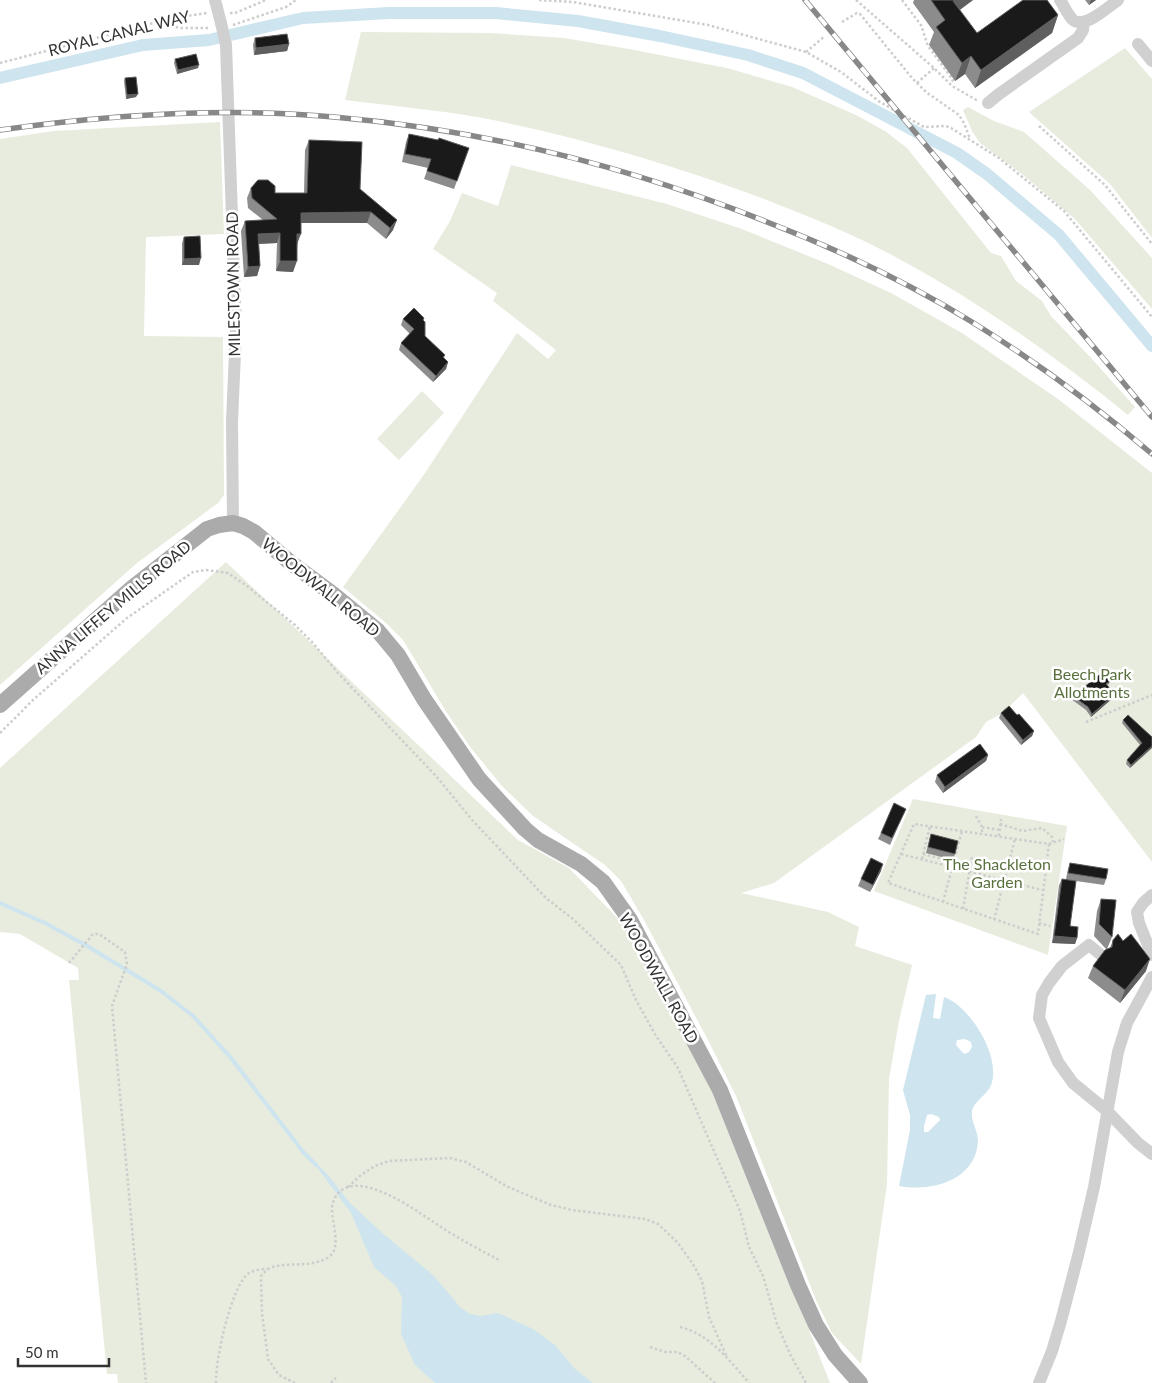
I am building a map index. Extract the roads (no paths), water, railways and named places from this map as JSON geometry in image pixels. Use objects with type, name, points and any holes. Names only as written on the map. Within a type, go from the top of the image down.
[{"type":"main road","name":"ANNA LIFFEY MILLS ROAD","points":[[0,705],[125,593],[178,550],[206,530],[219,525],[233,523]]},
{"type":"main road","name":"WOODWALL ROAD","points":[[233,523],[254,532],[378,631],[398,655],[424,699],[479,779],[525,829],[538,840],[582,864],[603,882],[630,920],[720,1090],[816,1325],[835,1355],[860,1383]]},
{"type":"street","name":"MILESTOWN ROAD","points":[[215,0],[226,45],[228,80],[236,330],[232,421],[233,523]]},
{"type":"street","points":[[1060,0],[1073,19],[1078,22],[1087,22],[1118,0]]},
{"type":"street","points":[[988,103],[1078,38],[1084,22]]},
{"type":"street","points":[[1138,44],[1152,61]]},
{"type":"street","points":[[1152,895],[1137,912],[1139,923],[1152,955]]},
{"type":"street","points":[[1101,955],[1089,945],[1062,966],[1042,995],[1039,1018],[1058,1062],[1073,1084],[1106,1110],[1138,1143],[1152,1154]]},
{"type":"street","points":[[1038,1383],[1059,1329],[1078,1256],[1094,1187],[1106,1110],[1118,1052],[1127,1023],[1152,977]]},
{"type":"water","points":[[936,994],[933,1018],[940,1019],[944,997],[954,1002],[973,1021],[988,1047],[993,1074],[991,1085],[977,1102],[972,1112],[978,1141],[975,1155],[969,1166],[950,1181],[938,1185],[925,1187],[899,1186],[910,1130],[910,1115],[903,1090],[926,995]],"holes":[[[965,1039],[971,1042],[972,1047],[969,1052],[964,1054],[956,1045],[957,1040]],[[931,1114],[939,1117],[940,1120],[928,1132],[924,1132],[927,1115]]]},
{"type":"water","points":[[308,1155],[328,1175],[350,1203],[381,1232],[433,1275],[461,1308],[470,1314],[481,1316],[498,1313],[533,1329],[555,1345],[575,1369],[593,1383],[435,1383],[415,1365],[401,1334],[402,1297],[396,1286],[374,1267],[351,1213]]},
{"type":"waterway","points":[[0,78],[143,45],[209,40],[303,18],[389,13],[496,13],[578,21],[748,55],[803,73],[957,153],[987,174],[1059,235],[1152,346]]},
{"type":"waterway","points":[[0,903],[45,923],[89,947],[161,991],[193,1016],[231,1058],[304,1153],[316,1165]]},
{"type":"railway","points":[[805,0],[1152,417]]},
{"type":"railway","points":[[0,130],[82,120],[167,114],[293,114],[390,123],[446,131],[557,154],[612,169],[666,185],[772,224],[824,245],[899,281],[972,322],[1019,352],[1087,401],[1152,454]]},
{"type":"park label","name":"Beech Park Allotments","points":[[1092,683]]},
{"type":"park label","name":"The Shackleton Garden","points":[[997,873]]}]
